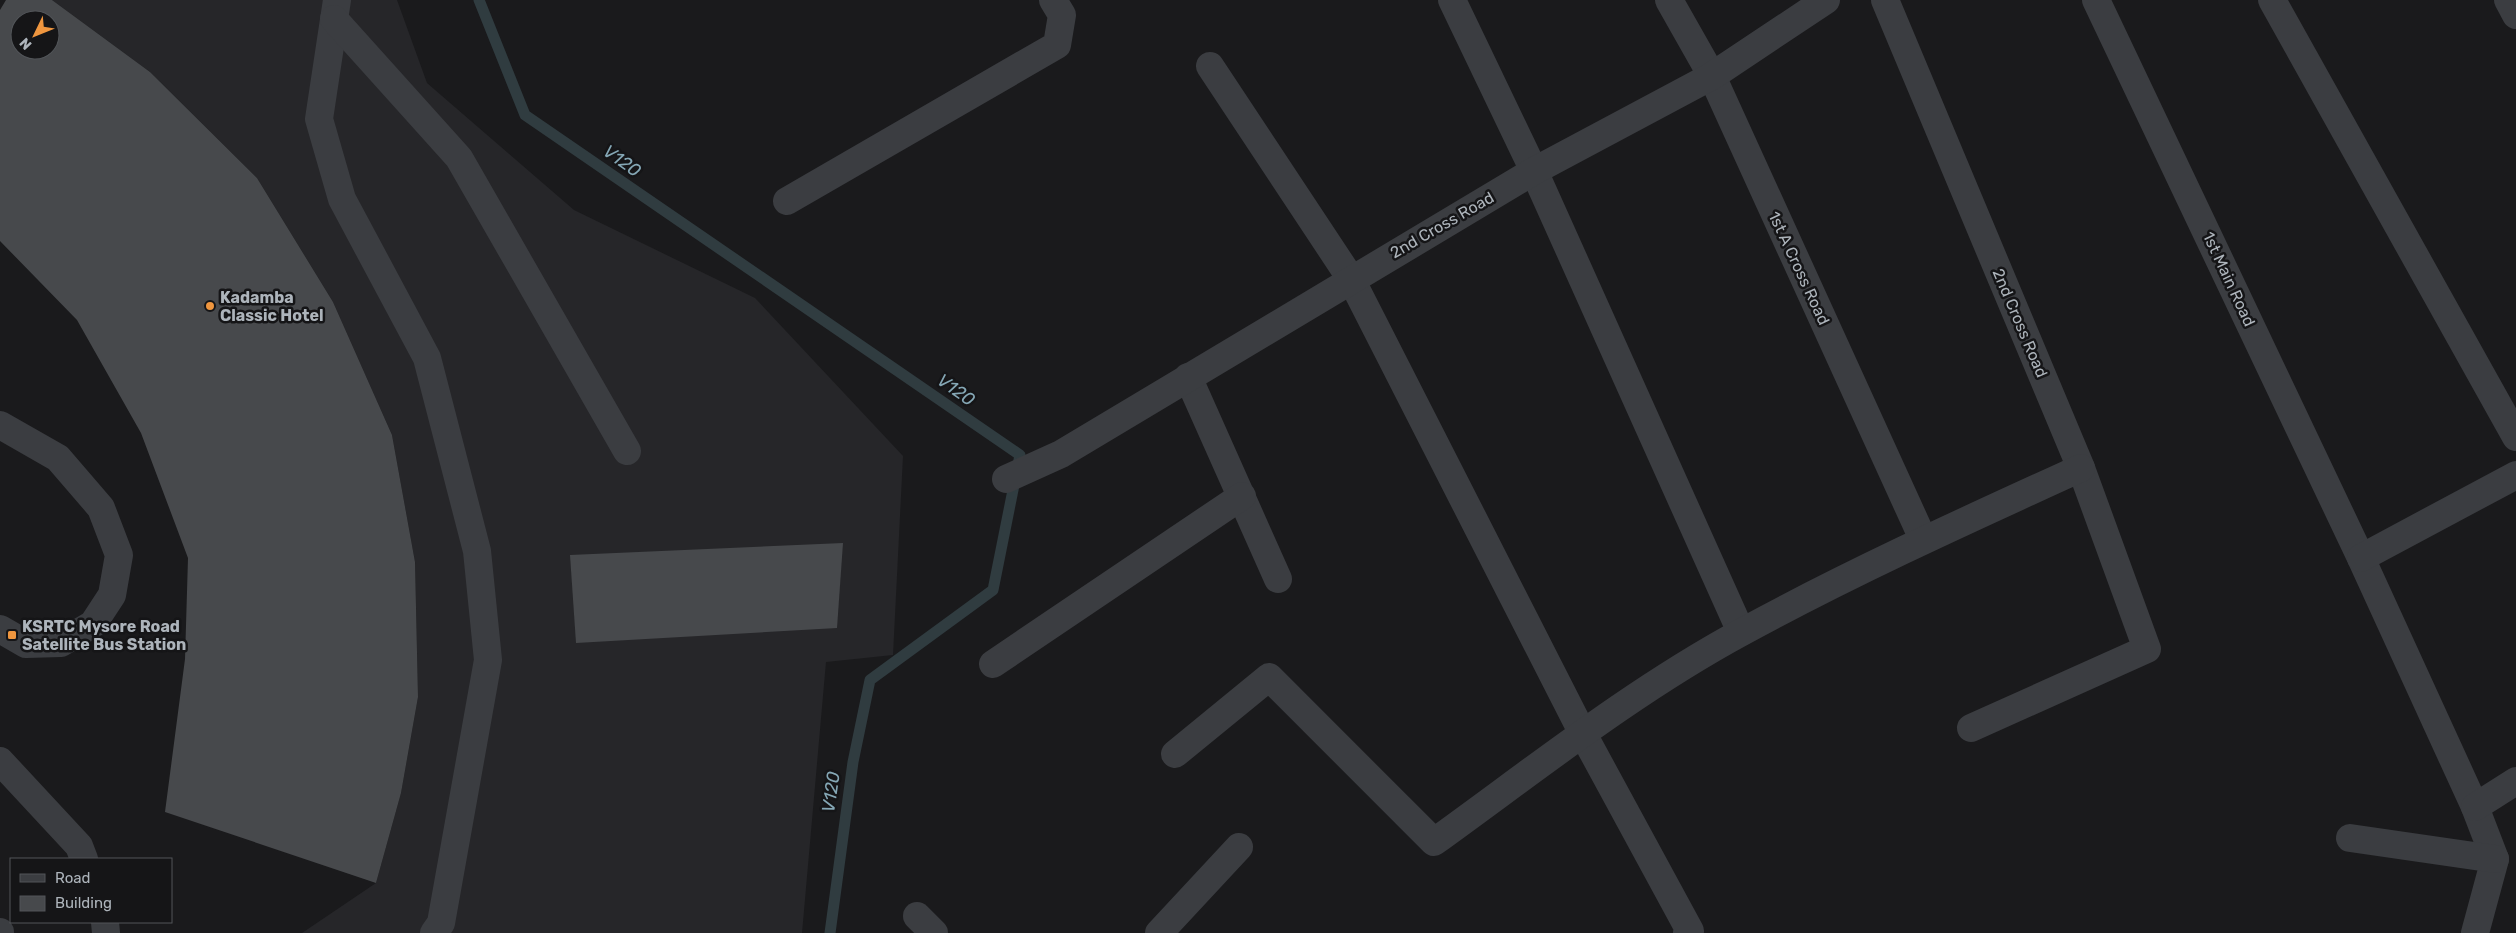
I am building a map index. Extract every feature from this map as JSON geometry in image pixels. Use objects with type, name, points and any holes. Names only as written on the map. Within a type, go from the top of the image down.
[{"type":"street","points":[[787,200],[1057,45],[1062,15],[1053,0]]},
{"type":"street","points":[[1452,0],[1534,171],[1741,632]]},
{"type":"street","name":"1st A Cross Road","points":[[1670,0],[1712,76],[1923,539]]},
{"type":"street","name":"2nd Cross Road","points":[[1006,479],[1060,454],[1534,171],[1712,76],[1826,0]]},
{"type":"street","name":"2nd Cross Road","points":[[1885,0],[2081,468],[2147,649],[1971,728]]},
{"type":"street","name":"1st Main Road","points":[[2096,0],[2362,558],[2475,807],[2495,859]]},
{"type":"street","points":[[2272,0],[2516,436]]},
{"type":"street","points":[[2508,0],[2516,15]]},
{"type":"street","points":[[336,10],[459,158],[627,451]]},
{"type":"street","points":[[336,10],[319,119],[342,199],[427,358],[476,551],[479,571],[488,660],[441,923],[434,933]]},
{"type":"street","points":[[1210,66],[1351,279],[1583,734],[1690,931],[1688,933]]},
{"type":"street","points":[[1188,377],[1278,579]]},
{"type":"street","points":[[0,425],[4,425],[58,458],[101,508],[119,555],[112,595],[93,624],[61,643],[26,644],[0,629]]},
{"type":"street","points":[[1175,754],[1269,677],[1434,842],[1583,734],[1653,687],[1741,632],[1923,539],[2081,468]]},
{"type":"street","points":[[2362,558],[2516,476]]},
{"type":"street","points":[[993,664],[1242,496]]},
{"type":"street","points":[[0,761],[79,846],[84,858]]},
{"type":"street","points":[[2475,807],[2516,781]]},
{"type":"street","points":[[2350,838],[2495,859],[2476,933]]},
{"type":"street","points":[[1160,933],[1239,847]]},
{"type":"shaded area","points":[[52,0],[397,0],[427,83],[574,210],[755,298],[903,456],[893,655],[826,662],[802,933],[302,933],[376,883],[401,793],[418,697],[415,562],[392,435],[333,302],[257,178],[150,72]]},
{"type":"building","points":[[6,0],[52,0],[150,72],[257,178],[333,302],[392,435],[415,562],[418,697],[401,793],[376,883],[165,812],[185,659],[188,558],[141,433],[77,320],[0,241],[0,10]]},
{"type":"building","points":[[843,543],[837,628],[576,643],[570,555]]},
{"type":"waterway","name":"V120","points":[[479,0],[525,115],[1020,455],[993,590],[870,680],[853,762],[830,933]]},
{"type":"place","name":"Kadamba Classic Hotel","points":[[210,306]]},
{"type":"place","name":"KSRTC Mysore Road Satellite Bus Station","points":[[12,635]]}]
